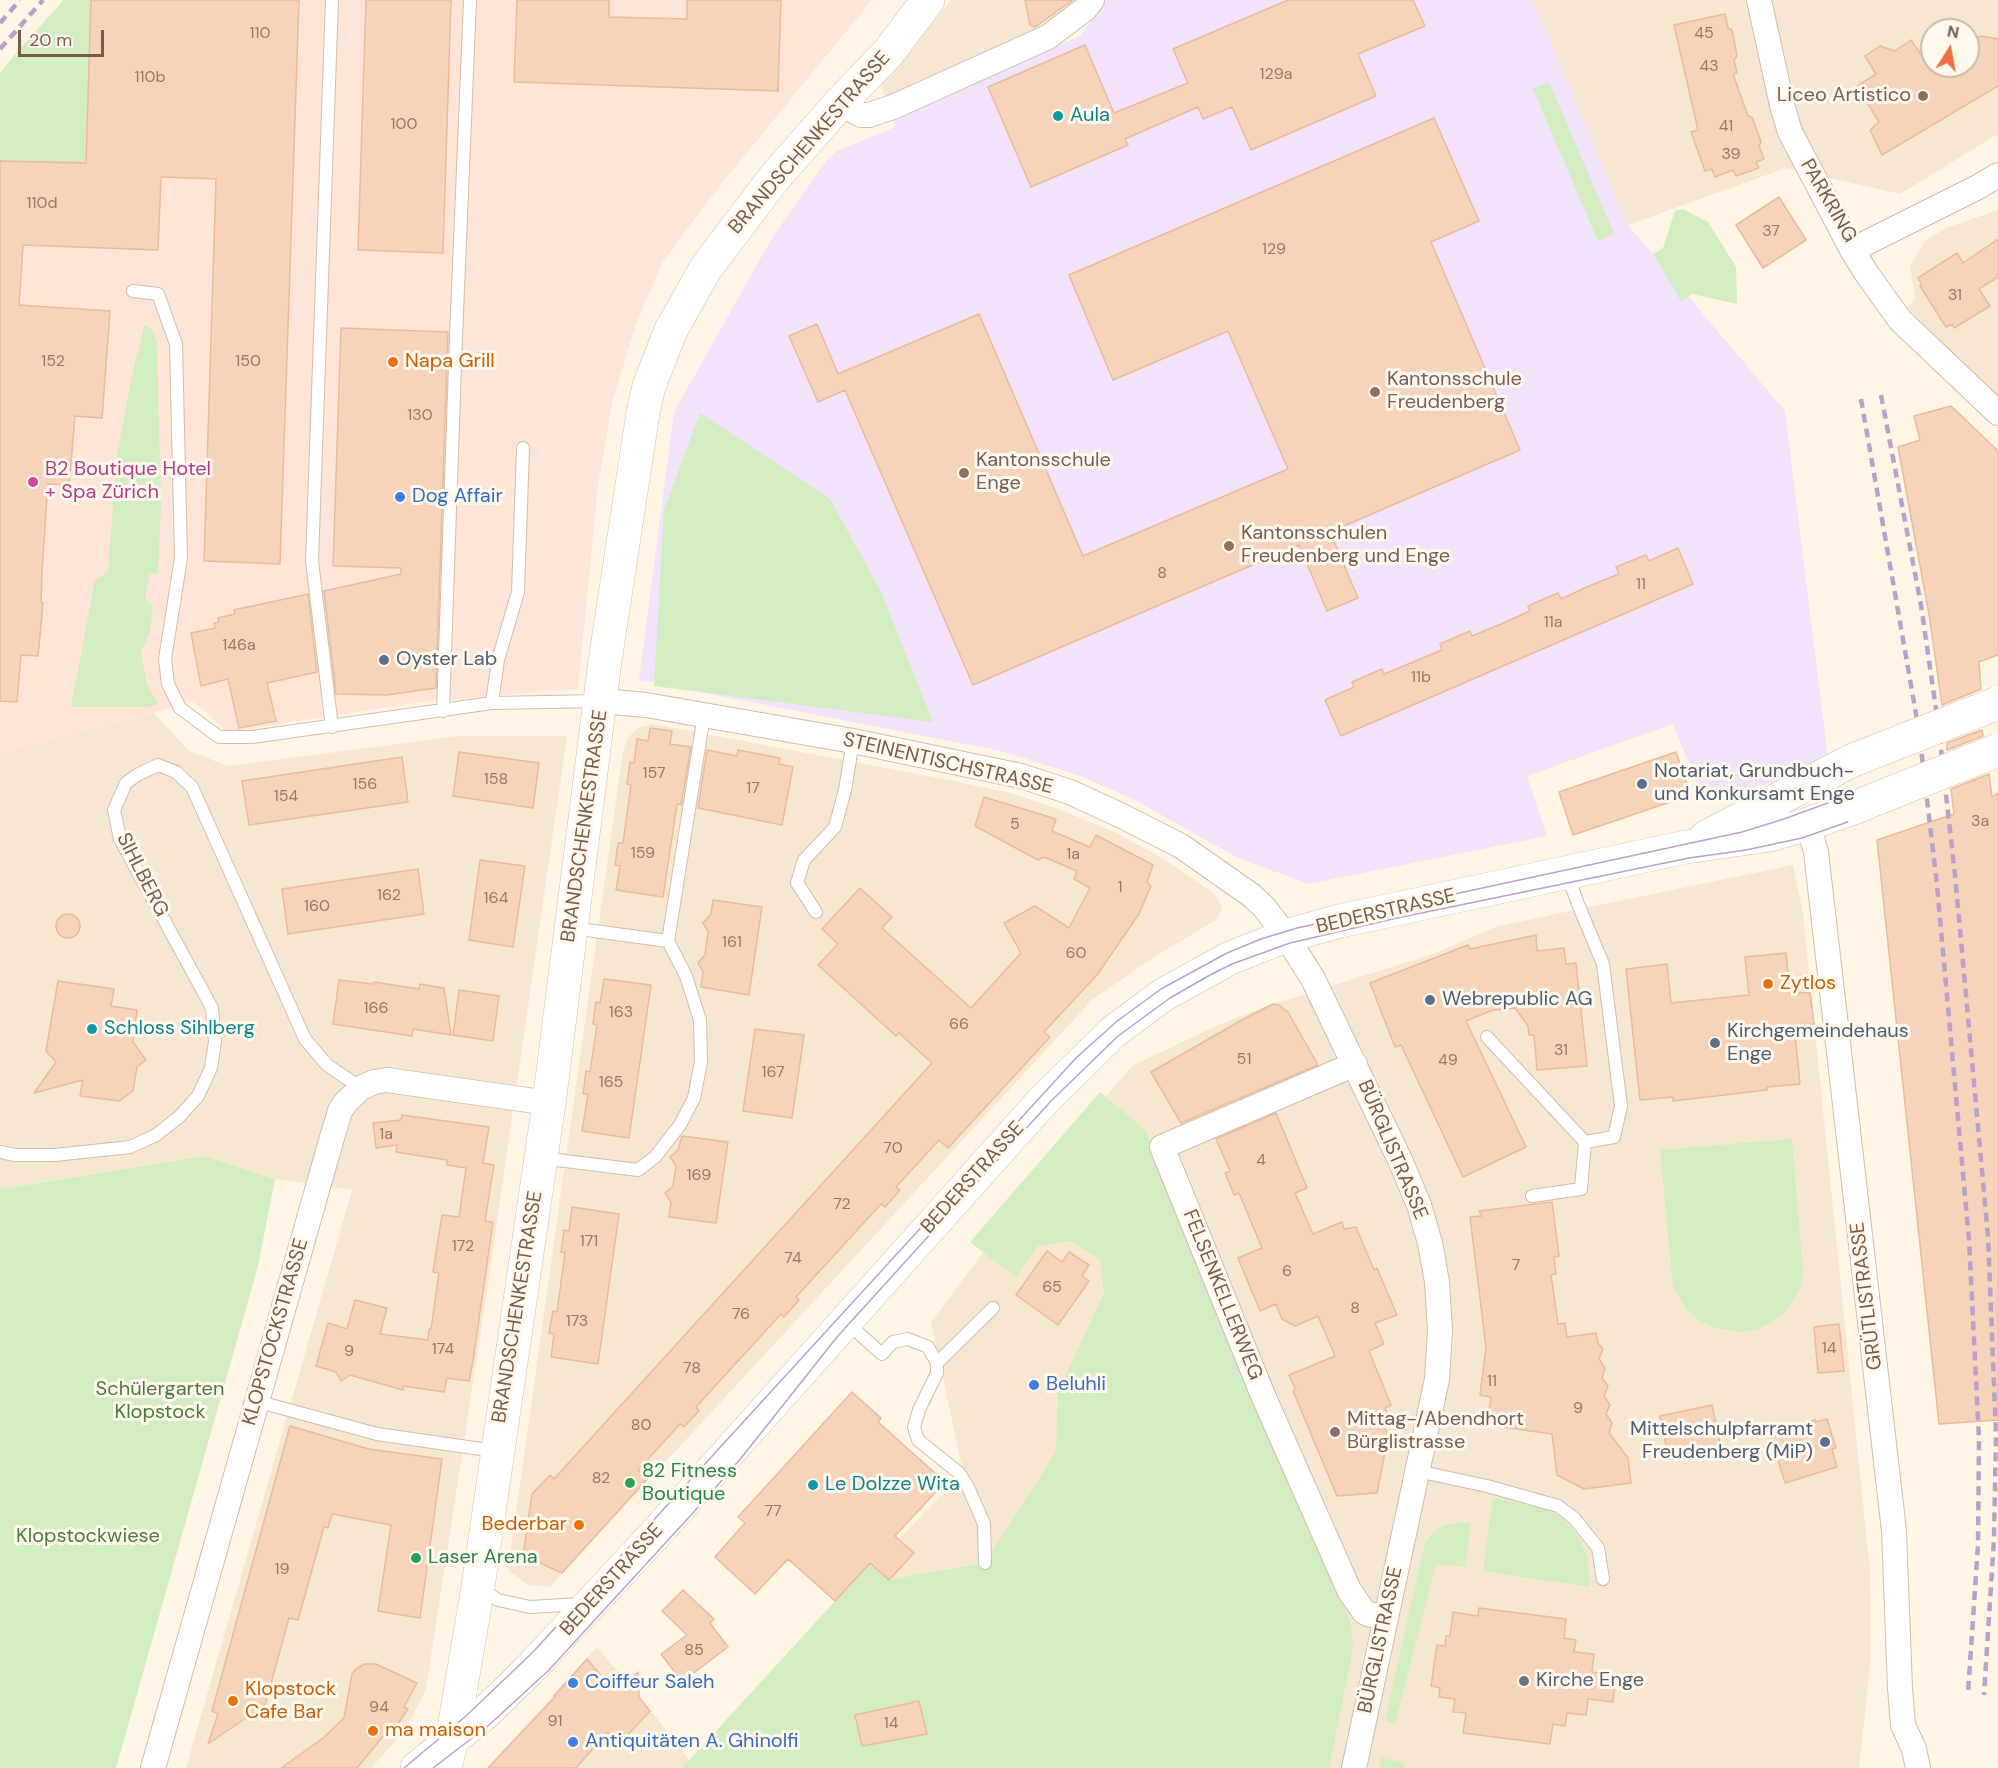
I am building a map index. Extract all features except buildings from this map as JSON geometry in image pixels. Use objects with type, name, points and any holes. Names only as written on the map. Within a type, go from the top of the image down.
[{"type":"main road","name":"BRANDSCHENKESTRASSE","points":[[448,1754],[478,1587],[549,1103],[607,650],[649,386],[671,330],[706,268],[775,177],[840,103],[888,53],[928,0]]},
{"type":"main road","name":"BEDERSTRASSE","points":[[1686,848],[1851,761],[1998,703]]},
{"type":"main road","name":"BEDERSTRASSE","points":[[417,1768],[448,1754],[522,1678],[1042,1102],[1113,1032],[1186,980],[1230,958],[1286,936],[1340,921],[1686,848],[1770,835],[1856,807],[1998,750]]},
{"type":"main road","points":[[1799,787],[1808,824]]},
{"type":"street","points":[[840,103],[861,116],[869,116],[892,107],[1048,36],[1085,9],[1092,0]]},
{"type":"street","name":"PARKRING","points":[[1759,0],[1790,132],[1852,250],[1969,192],[1998,175]]},
{"type":"street","points":[[1852,250],[1894,314],[1998,413]]},
{"type":"street","name":"STEINENTISCHSTRASSE","points":[[602,701],[646,705],[853,741],[1021,776],[1070,792],[1180,846],[1251,895],[1264,907],[1286,936]]},
{"type":"street","name":"GRÜTLISTRASSE","points":[[1808,824],[1816,852],[1892,1519],[1903,1725],[1914,1749],[1918,1768]]},
{"type":"street","name":"BÜRGLISTRASSE","points":[[1286,936],[1313,979],[1356,1064],[1419,1205],[1430,1243],[1437,1282],[1440,1329],[1437,1379],[1354,1768]]},
{"type":"street","name":"FELSENKELLERWEG","points":[[1356,1064],[1162,1147],[1262,1393],[1349,1590],[1364,1612],[1386,1618]]},
{"type":"street","points":[[361,1088],[374,1082],[387,1080],[549,1103]]},
{"type":"street","name":"KLOPSTOCKSTRASSE","points":[[153,1768],[340,1111],[345,1102],[361,1088]]},
{"type":"lane","points":[[332,0],[312,561],[332,726]]},
{"type":"lane","points":[[443,711],[471,0]]},
{"type":"lane","points":[[133,291],[158,294],[176,344],[181,558],[165,659],[168,684],[180,708],[219,737],[252,737],[492,703],[602,701]]},
{"type":"lane","points":[[492,703],[498,660],[518,592],[523,448]]},
{"type":"lane","points":[[540,1158],[638,1170],[655,1157],[680,1125],[694,1098],[701,1062],[700,1020],[686,976],[668,941],[704,715]]},
{"type":"lane","points":[[816,912],[797,883],[804,860],[835,827],[845,790],[853,741]]},
{"type":"lane","name":"SIHLBERG","points":[[0,1152],[15,1155],[55,1155],[130,1147],[156,1135],[179,1117],[198,1096],[211,1068],[215,1042],[212,1008],[120,839],[114,810],[126,783],[158,765],[176,772],[192,787],[305,1039],[327,1065],[361,1088]]},
{"type":"lane","points":[[1567,872],[1603,964],[1621,1106],[1614,1137],[1585,1142]]},
{"type":"lane","points":[[572,928],[668,941]]},
{"type":"lane","points":[[1487,1037],[1585,1142],[1581,1189],[1532,1196]]},
{"type":"lane","points":[[937,1363],[993,1308]]},
{"type":"lane","points":[[844,1321],[882,1354],[893,1342],[908,1339],[928,1347],[937,1363],[937,1373],[919,1410],[914,1427],[918,1440],[959,1473],[968,1487],[984,1524],[985,1563]]},
{"type":"lane","points":[[256,1401],[377,1434],[496,1452]]},
{"type":"lane","points":[[1417,1472],[1487,1486],[1558,1506],[1574,1518],[1598,1548],[1603,1579]]},
{"type":"lane","points":[[478,1587],[498,1600],[530,1607],[591,1604]]},
{"type":"shaded area","points":[[64,0],[872,0],[714,193],[663,261],[636,324],[612,403],[598,485],[578,689],[428,701],[227,732],[193,701],[0,753],[0,73]]},
{"type":"shaded area","points":[[951,0],[1102,0],[895,117],[880,85]]},
{"type":"shaded area","name":"Kantonsschulen Freudenberg und Enge","points":[[1106,0],[1533,0],[1628,225],[1785,411],[1829,766],[1704,801],[1673,724],[1527,776],[1547,836],[1309,884],[1238,858],[1133,799],[1080,776],[1001,751],[639,680],[674,412],[772,238],[827,160],[837,151],[895,127],[893,119],[895,117],[1080,36]]},
{"type":"shaded area","points":[[1533,0],[1998,0],[1998,134],[1900,194],[1786,168],[1628,225]]},
{"type":"shaded area","points":[[1998,210],[1998,397],[1907,308],[1915,298],[1910,265],[1925,241],[1946,228]]},
{"type":"shaded area","points":[[154,713],[188,750],[227,766],[460,736],[567,736],[486,1298],[426,1689],[405,1731],[371,1768],[186,1768],[352,1190],[275,1179],[206,1156],[0,1189],[0,753]]},
{"type":"shaded area","points":[[653,724],[1014,794],[1117,833],[1165,860],[1215,894],[1222,910],[1216,920],[1154,957],[1092,1000],[550,1587],[528,1585],[508,1570],[623,751],[628,738],[635,730]]},
{"type":"shaded area","points":[[1793,865],[1803,913],[1870,1572],[1871,1657],[1859,1768],[487,1768],[597,1647],[689,1760],[963,1472],[931,1322],[1059,1151],[1132,1066],[1216,1026],[1267,1006],[1433,954],[1498,926]]},
{"type":"green space","points":[[64,0],[91,0],[85,163],[0,161],[0,73]]},
{"type":"green space","points":[[1549,82],[1614,234],[1598,241],[1533,89]]},
{"type":"green space","points":[[1683,209],[1708,222],[1736,267],[1737,304],[1692,294],[1681,301],[1653,254],[1663,248],[1675,211]]},
{"type":"green space","points":[[144,326],[152,329],[157,341],[161,507],[158,574],[150,574],[145,599],[153,606],[150,633],[141,651],[147,684],[158,704],[149,707],[71,707],[95,580],[108,572],[117,456]]},
{"type":"green space","points":[[700,413],[830,499],[882,594],[933,722],[654,686],[664,510]]},
{"type":"green space","points":[[1100,1092],[1145,1130],[1351,1624],[1353,1648],[1329,1768],[682,1768],[870,1563],[889,1580],[985,1563],[1056,1452],[1058,1393],[1104,1293],[1100,1259],[1069,1241],[1038,1246],[1016,1277],[970,1242]]},
{"type":"green space","points":[[1792,1139],[1803,1272],[1800,1287],[1793,1301],[1771,1323],[1741,1332],[1712,1327],[1688,1311],[1673,1286],[1660,1150]]},
{"type":"green space","points":[[206,1156],[275,1179],[258,1266],[116,1768],[0,1768],[0,1189]]},
{"type":"green space","points":[[1493,1498],[1547,1509],[1564,1520],[1578,1536],[1588,1559],[1590,1587],[1483,1571]]},
{"type":"green space","points":[[1471,1523],[1465,1567],[1436,1564],[1395,1724],[1385,1721],[1425,1542],[1436,1529],[1449,1524]]},
{"type":"green space","points":[[1381,1758],[1402,1762],[1407,1768],[1379,1768]]},
{"type":"tram line","points":[[404,1768],[466,1716],[533,1652],[1076,1058],[1116,1022],[1161,989],[1227,953],[1297,928],[1742,832],[1833,801],[1998,735]]},
{"type":"tram line","points":[[433,1768],[489,1725],[548,1671],[703,1502],[742,1457],[837,1337],[1051,1101],[1118,1036],[1170,998],[1232,964],[1290,943],[1397,918],[1689,858],[1746,850],[1802,838],[1998,761]]},
{"type":"railway","points":[[0,23],[20,0]]},
{"type":"railway","points":[[0,49],[43,0]]},
{"type":"railway","points":[[1881,395],[1921,605],[1938,723],[1955,875],[1988,1236],[1996,1435],[1994,1539],[1984,1695]]},
{"type":"railway","points":[[1861,399],[1919,731],[1937,885],[1969,1240],[1979,1439],[1978,1545],[1968,1693]]},
{"type":"place","name":"Liceo Artistico","points":[[1923,96]]},
{"type":"place","name":"Aula","points":[[1058,116]]},
{"type":"place","name":"Napa Grill","points":[[393,362]]},
{"type":"place","name":"Kantonsschule Freudenberg","points":[[1375,392]]},
{"type":"place","name":"Kantonsschule Enge","points":[[964,473]]},
{"type":"place","name":"B2 Boutique Hotel + Spa Zürich","points":[[33,482]]},
{"type":"place","name":"Dog Affair","points":[[400,497]]},
{"type":"place","name":"Kantonsschulen Freudenberg und Enge","points":[[1229,546]]},
{"type":"place","name":"Oyster Lab","points":[[384,660]]},
{"type":"place","name":"Notariat, Grundbuch- und Konkursamt Enge","points":[[1642,784]]},
{"type":"place","name":"Zytlos","points":[[1768,984]]},
{"type":"place","name":"Webrepublic AG","points":[[1430,1000]]},
{"type":"place","name":"Schloss Sihlberg","points":[[92,1029]]},
{"type":"place","name":"Kirchgemeindehaus Enge","points":[[1715,1043]]},
{"type":"place","name":"Beluhli","points":[[1034,1385]]},
{"type":"place","name":"Mittag-/Abendhort Bürglistrasse","points":[[1335,1432]]},
{"type":"place","name":"Mittelschulpfarramt Freudenberg (MiP)","points":[[1825,1442]]},
{"type":"place","name":"82 Fitness Boutique","points":[[630,1483]]},
{"type":"place","name":"Le Dolzze Wita","points":[[813,1485]]},
{"type":"place","name":"Bederbar","points":[[579,1525]]},
{"type":"place","name":"Laser Arena","points":[[416,1558]]},
{"type":"place","name":"Kirche Enge","points":[[1524,1681]]},
{"type":"place","name":"Coiffeur Saleh","points":[[573,1683]]},
{"type":"place","name":"Klopstock Cafe Bar","points":[[233,1701]]},
{"type":"place","name":"ma maison","points":[[373,1731]]},
{"type":"place","name":"Antiquitäten A. Ghinolfi","points":[[573,1742]]},
{"type":"park label","name":"Schülergarten Klopstock","points":[[160,1402]]},
{"type":"park label","name":"Klopstockwiese","points":[[88,1537]]}]
